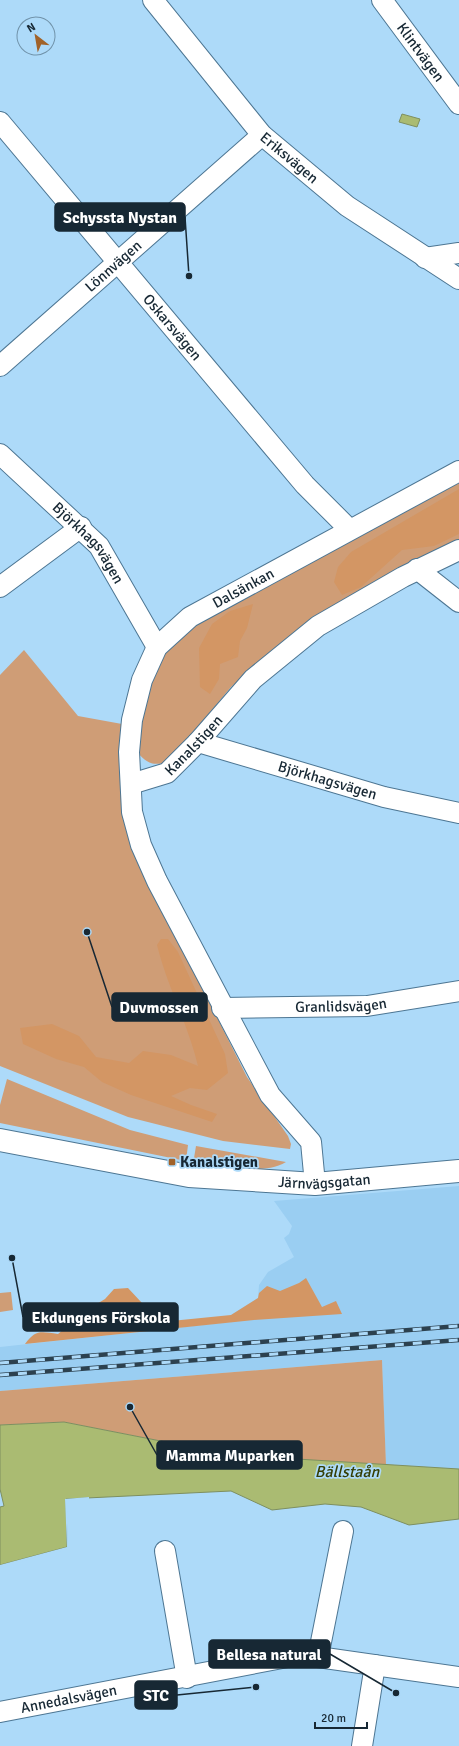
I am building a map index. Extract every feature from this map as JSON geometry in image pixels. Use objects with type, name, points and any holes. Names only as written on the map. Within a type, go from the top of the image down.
[{"type":"street","name":"Eriksvägen","points":[[153,0],[262,135],[347,206],[459,279]]},
{"type":"street","name":"Klintvägen","points":[[382,0],[459,104]]},
{"type":"street","name":"Oskarsvägen","points":[[0,122],[305,485],[349,529]]},
{"type":"street","name":"Lönnvägen","points":[[0,366],[262,135]]},
{"type":"street","points":[[425,258],[459,253]]},
{"type":"street","name":"Björkhagsvägen","points":[[0,454],[81,527],[99,546],[157,647]]},
{"type":"street","name":"Dalsänkan","points":[[130,784],[129,752],[132,720],[142,680],[157,647],[190,617],[349,529],[459,471]]},
{"type":"street","points":[[0,587],[81,527]]},
{"type":"street","name":"Kanalstigen","points":[[130,784],[168,773],[198,742],[253,679],[318,626],[417,569],[459,550]]},
{"type":"street","points":[[417,569],[459,602]]},
{"type":"street","name":"Björkhagsvägen","points":[[198,742],[384,797],[459,813]]},
{"type":"street","points":[[130,784],[132,812],[141,845],[157,881],[222,1008],[270,1095],[311,1142],[315,1184]]},
{"type":"street","name":"Granlidsvägen","points":[[222,1008],[367,1006],[459,991]]},
{"type":"street","name":"Järnvägsgatan","points":[[0,1140],[189,1176],[315,1184],[459,1171]]},
{"type":"street","points":[[318,1656],[342,1531]]},
{"type":"street","points":[[165,1552],[187,1678]]},
{"type":"street","name":"Annedalsvägen","points":[[0,1712],[187,1678],[298,1655],[318,1656],[459,1677]]},
{"type":"street","points":[[362,1746],[375,1665]]},
{"type":"shaded area","points":[[459,483],[459,541],[302,628],[231,687],[169,762],[154,764],[144,759],[137,752],[138,735],[157,662],[182,636],[205,618]]},
{"type":"shaded area","points":[[459,489],[459,534],[434,546],[402,550],[361,587],[342,595],[334,582],[338,567],[351,552]]},
{"type":"shaded area","points":[[253,604],[247,628],[240,641],[238,657],[220,664],[219,679],[210,694],[200,687],[199,648],[212,624],[230,611]]},
{"type":"shaded area","points":[[24,650],[78,716],[122,724],[138,860],[247,1077],[288,1136],[291,1144],[290,1149],[223,1141],[128,1117],[0,1066],[0,675]]},
{"type":"shaded area","points":[[161,939],[168,939],[178,952],[225,1054],[228,1073],[207,1090],[190,1088],[171,1096],[217,1114],[212,1122],[131,1095],[102,1082],[84,1067],[56,1059],[23,1044],[20,1028],[52,1024],[79,1036],[96,1057],[129,1063],[143,1051],[171,1055],[198,1066],[189,1035],[161,960],[157,945]]},
{"type":"shaded area","points":[[7,1079],[130,1130],[188,1145],[186,1161],[0,1123],[0,1105]]},
{"type":"shaded area","points":[[196,1146],[286,1162],[265,1169],[227,1168],[227,1162],[194,1158]]},
{"type":"shaded area","points":[[459,1186],[459,1469],[386,1465],[382,1360],[0,1391],[0,1347],[231,1322],[231,1315],[258,1298],[259,1285],[268,1272],[294,1257],[284,1238],[289,1234],[292,1226],[274,1201]]},
{"type":"shaded area","points":[[306,1278],[322,1307],[336,1301],[342,1314],[254,1320],[25,1344],[32,1336],[39,1333],[43,1332],[58,1334],[64,1329],[78,1327],[85,1311],[105,1299],[114,1289],[128,1288],[142,1303],[149,1307],[151,1323],[231,1315],[258,1298],[259,1293],[267,1286],[280,1291],[299,1283]]},
{"type":"shaded area","points":[[11,1292],[13,1310],[0,1312],[0,1293]]},
{"type":"shaded area","points":[[382,1360],[386,1465],[232,1455],[64,1422],[0,1425],[0,1391]]},
{"type":"water","points":[[402,114],[420,119],[417,127],[399,122]]},
{"type":"water","name":"Bällstaån","points":[[64,1422],[232,1455],[459,1469],[459,1519],[409,1525],[361,1507],[325,1504],[272,1510],[231,1491],[66,1499],[67,1547],[0,1565],[0,1507],[4,1506],[0,1489],[0,1425]]},
{"type":"pier","points":[[89,1497],[89,1499],[67,1501],[68,1549],[0,1567],[0,1565],[67,1547],[65,1499]]},
{"type":"railway","points":[[0,1363],[459,1326]]},
{"type":"railway","points":[[0,1375],[459,1340]]},
{"type":"place","name":"Schyssta Nystan","points":[[189,276]]},
{"type":"place","name":"Duvmossen","points":[[87,932]]},
{"type":"place","name":"Kanalstigen","points":[[172,1162]]},
{"type":"place","name":"Ekdungens Förskola","points":[[12,1258]]},
{"type":"place","name":"Mamma Muparken","points":[[130,1407]]},
{"type":"place","name":"STC","points":[[256,1687]]},
{"type":"place","name":"Bellesa natural","points":[[396,1693]]}]
